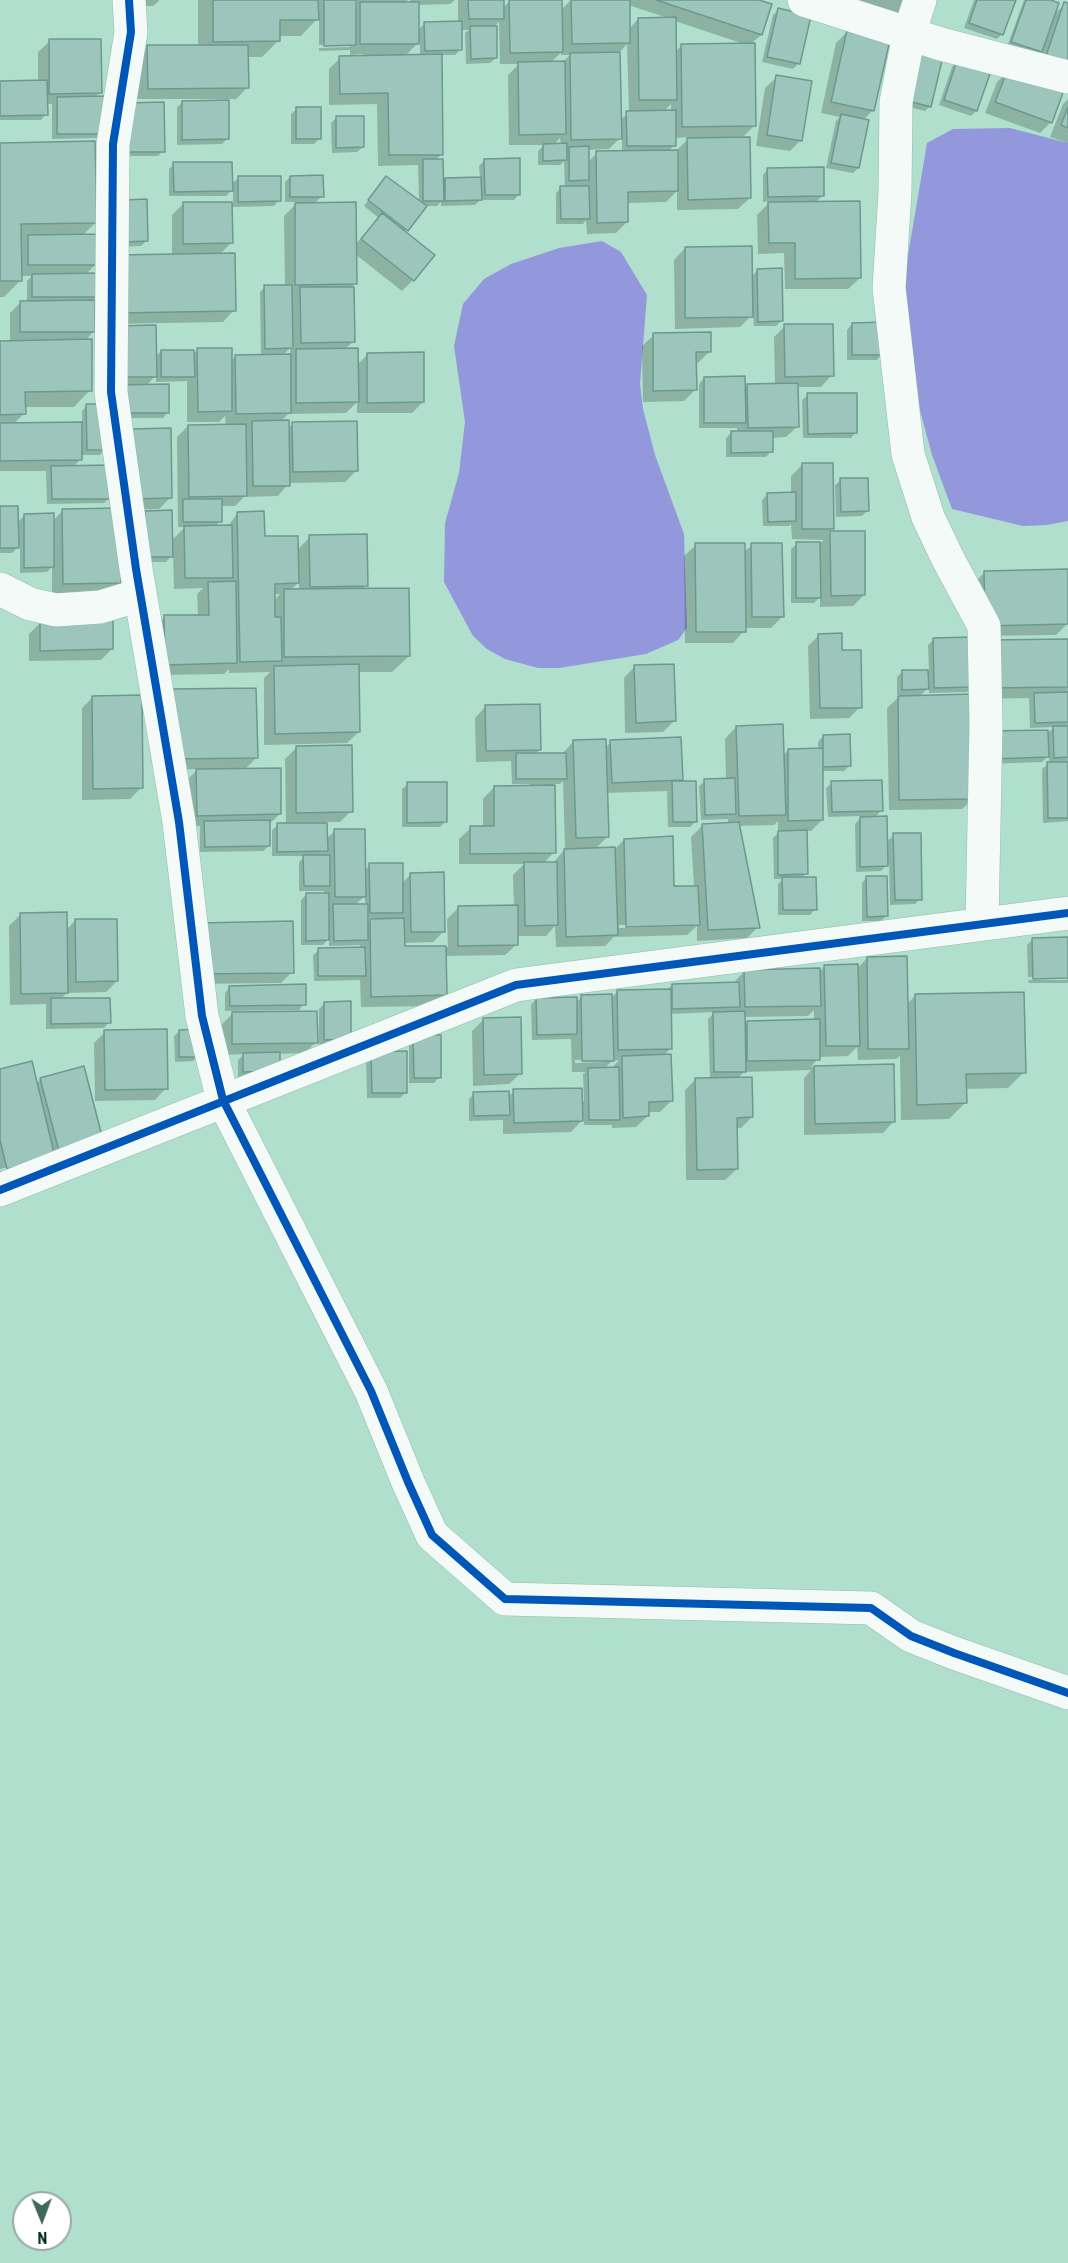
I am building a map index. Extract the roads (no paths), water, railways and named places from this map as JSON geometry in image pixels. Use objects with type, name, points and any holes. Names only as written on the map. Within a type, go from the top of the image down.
[{"type":"street","points":[[129,0],[131,32],[113,144],[111,392],[140,595],[178,822],[202,1016],[223,1100],[371,1390],[432,1535],[505,1599],[871,1608],[911,1636],[1068,1693]]},
{"type":"street","points":[[804,0],[909,34],[1068,78]]},
{"type":"street","points":[[920,0],[909,34],[896,102],[895,192],[889,288],[908,454],[928,518],[984,626],[986,724],[982,924]]},
{"type":"street","points":[[0,589],[30,604],[56,609],[100,607],[140,595]]},
{"type":"street","points":[[0,1190],[516,985],[1068,913]]},
{"type":"water","points":[[1010,128],[1068,143],[1068,521],[1047,525],[1023,526],[952,509],[932,455],[917,399],[905,328],[905,273],[927,143],[953,129]]},
{"type":"water","points":[[602,241],[621,252],[647,295],[640,384],[643,409],[655,455],[684,534],[687,628],[678,640],[646,654],[559,668],[538,668],[505,659],[487,649],[473,636],[444,582],[445,523],[459,473],[465,422],[454,346],[463,304],[484,279],[511,264],[559,248]]}]
